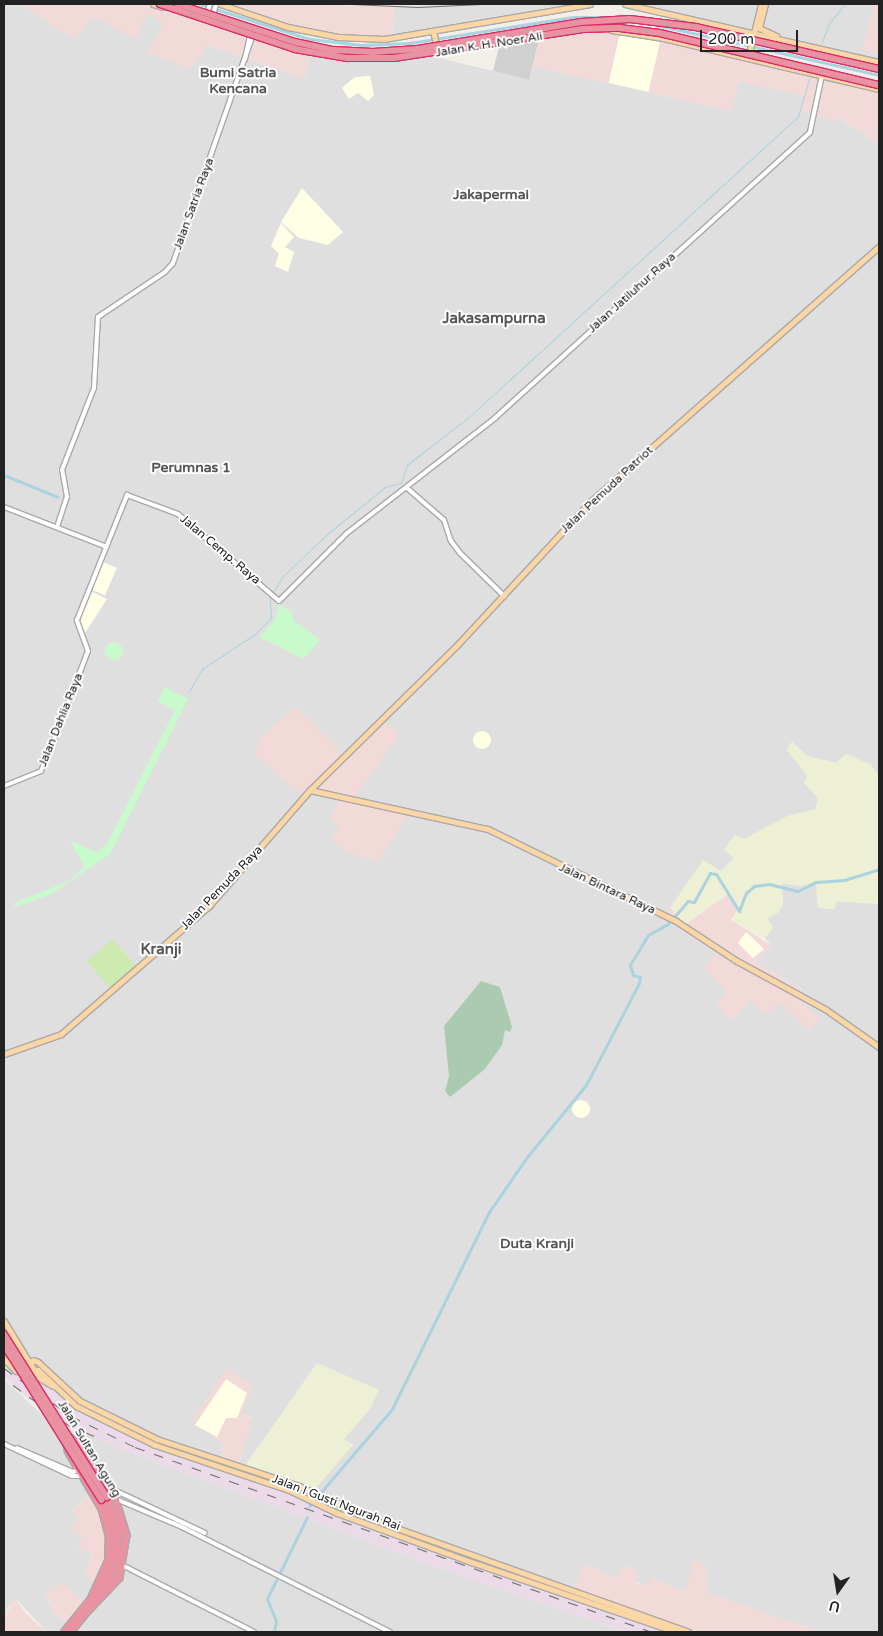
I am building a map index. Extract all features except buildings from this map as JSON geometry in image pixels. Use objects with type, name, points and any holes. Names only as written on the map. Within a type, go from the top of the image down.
[{"type":"highway","points":[[160,4],[295,49],[347,58],[394,58],[583,28],[620,28],[660,33],[879,85]]},
{"type":"highway","points":[[178,4],[295,42],[334,50],[393,51],[581,22],[630,19],[696,27],[879,69]]},
{"type":"highway","name":"Jalan Sultan Agung","points":[[4,1334],[107,1498],[120,1531],[109,1573],[89,1609],[71,1632]]},
{"type":"highway","name":"Jalan Sultan Agung","points":[[4,1344],[102,1500],[112,1521],[118,1543]]},
{"type":"highway","points":[[68,1439],[77,1441],[116,1499],[123,1516],[127,1545],[124,1566],[108,1595],[89,1609],[108,1561],[109,1542],[102,1510],[68,1452],[68,1439]]},
{"type":"highway","points":[[118,1543],[127,1545]]},
{"type":"highway","name":"Jalan Sultan Agung","points":[[64,1632],[89,1609]]},
{"type":"main road","name":"Jalan K. H. Noer Ali","points":[[153,4],[294,50],[346,59],[384,60],[438,54],[558,34],[609,30],[747,54],[822,76],[879,89]]},
{"type":"main road","name":"Jalan K. H. Noer Ali","points":[[217,4],[227,5],[288,27],[338,37],[384,39],[590,4]]},
{"type":"main road","points":[[625,4],[879,62]]},
{"type":"main road","points":[[747,54],[751,33],[761,4]]},
{"type":"main road","points":[[766,4],[759,28],[797,43]]},
{"type":"main road","name":"Jalan K. H. Noer Ali","points":[[188,16],[209,16],[233,30]]},
{"type":"main road","points":[[434,32],[438,54]]},
{"type":"main road","name":"Jalan Pemuda Patriot","points":[[351,752],[504,596],[590,502],[879,246]]},
{"type":"main road","name":"Jalan Pemuda Raya","points":[[4,1054],[58,1036],[114,991],[226,888],[310,790],[351,752]]},
{"type":"main road","name":"Jalan Bintara Raya","points":[[310,790],[486,828],[676,921],[737,961],[825,1009],[879,1047]]},
{"type":"main road","points":[[4,1321],[26,1357],[31,1361],[15,1369]]},
{"type":"main road","points":[[4,1359],[22,1373],[34,1370]]},
{"type":"main road","name":"Jalan I Gusti Ngurah Rai","points":[[31,1361],[34,1370],[41,1372],[54,1387],[89,1413],[155,1444],[304,1496],[321,1506],[478,1556],[688,1632]]},
{"type":"main road","name":"Jalan I Gusti Ngurah Rai","points":[[31,1361],[70,1394],[93,1408],[157,1439],[308,1490],[326,1501],[471,1562],[677,1632]]},
{"type":"main road","points":[[206,1463],[207,1457]]},
{"type":"main road","points":[[471,1562],[478,1556]]},
{"type":"street","points":[[209,16],[210,4]]},
{"type":"street","points":[[209,16],[217,4]]},
{"type":"street","name":"Jalan Satria Raya","points":[[57,527],[67,498],[62,470],[95,375],[100,315],[162,274],[173,262],[245,59],[251,36]]},
{"type":"street","name":"Jalan Jatiluhur Raya","points":[[279,601],[348,533],[495,418],[810,132],[822,76]]},
{"type":"street","points":[[407,488],[444,520],[451,541],[460,553],[504,596]]},
{"type":"street","name":"Jalan Cemp. Raya","points":[[127,495],[178,514],[279,601]]},
{"type":"street","name":"Jalan Dahlia Raya","points":[[4,786],[42,768],[88,651],[77,620],[127,495]]},
{"type":"street","points":[[4,507],[107,547]]},
{"type":"street","points":[[4,1443],[72,1476],[80,1473]]},
{"type":"street","points":[[108,1487],[206,1533]]},
{"type":"street","points":[[116,1499],[174,1523],[390,1632]]},
{"type":"street","points":[[174,1523],[176,1518]]},
{"type":"street","points":[[124,1566],[254,1632]]},
{"type":"shaded area","points":[[4,4],[21,4],[76,40],[91,16],[148,13],[208,45],[304,78],[311,54],[329,57],[427,55],[529,80],[533,66],[731,111],[739,81],[803,95],[879,144],[879,776],[871,765],[846,754],[836,763],[807,756],[792,742],[787,750],[807,775],[805,783],[818,798],[816,809],[788,816],[744,839],[734,858],[721,871],[663,919],[717,953],[733,1020],[750,999],[780,1003],[797,997],[803,990],[755,962],[771,945],[765,938],[773,927],[766,918],[781,883],[801,886],[817,882],[818,907],[835,901],[879,904],[879,1632],[820,1632],[707,1593],[706,1566],[695,1560],[685,1592],[652,1578],[648,1587],[634,1581],[638,1571],[624,1566],[617,1579],[586,1565],[573,1590],[238,1467],[252,1417],[242,1414],[217,1435],[224,1445],[219,1461],[157,1439],[69,1394],[33,1360],[15,1369],[4,1354]]},
{"type":"shaded area","points":[[21,4],[153,4],[311,54],[304,78],[208,45],[190,69],[147,52],[164,24],[148,13],[136,39],[91,16],[76,40]]},
{"type":"shaded area","points":[[221,4],[394,6],[392,38],[338,36],[288,27]]},
{"type":"shaded area","points":[[590,4],[392,38],[394,6]]},
{"type":"shaded area","points":[[625,4],[879,4],[879,62]]},
{"type":"shaded area","points":[[874,4],[879,4],[879,54],[862,50]]},
{"type":"shaded area","points":[[609,30],[879,89],[879,144],[838,117],[833,122],[801,111],[803,95],[739,81],[731,111],[533,66],[540,37]]},
{"type":"shaded area","points":[[620,33],[660,42],[648,92],[609,83]]},
{"type":"shaded area","points":[[539,40],[529,80],[493,71],[499,47]]},
{"type":"shaded area","points":[[370,76],[374,95],[368,101],[358,93],[349,99],[342,88],[355,77]]},
{"type":"shaded area","points":[[302,188],[343,232],[328,245],[299,238],[281,222]]},
{"type":"shaded area","points":[[281,223],[294,237],[285,247],[294,252],[288,272],[275,266],[279,254],[271,246]]},
{"type":"shaded area","points":[[103,562],[117,568],[105,595],[91,590]]},
{"type":"shaded area","points":[[92,592],[107,599],[85,633],[79,621]]},
{"type":"shaded area","points":[[296,707],[347,758],[386,723],[399,735],[353,799],[410,812],[379,861],[351,854],[331,839],[340,826],[330,819],[339,802],[295,790],[256,755],[259,739]]},
{"type":"shaded area","points":[[482,731],[488,734],[491,740],[488,746],[482,749],[476,746],[473,740],[476,734]]},
{"type":"shaded area","points":[[792,742],[807,756],[836,763],[846,754],[871,765],[879,776],[879,904],[836,901],[835,909],[818,908],[816,882],[801,886],[782,883],[783,904],[778,913],[767,918],[773,927],[765,938],[731,920],[738,909],[728,894],[686,924],[670,908],[703,860],[721,871],[734,858],[724,849],[735,835],[744,839],[788,816],[816,809],[818,798],[804,783],[807,775],[787,750]]},
{"type":"shaded area","points":[[728,894],[738,909],[731,920],[771,945],[755,962],[803,990],[797,997],[819,1019],[810,1031],[780,1003],[766,1015],[750,999],[733,1020],[716,1004],[727,991],[703,968],[717,953],[662,919],[670,908],[686,924]]},
{"type":"shaded area","points":[[746,932],[764,949],[753,958],[738,943]]},
{"type":"shaded area","points":[[481,981],[500,987],[512,1027],[510,1032],[505,1030],[502,1045],[485,1069],[450,1097],[445,1091],[449,1076],[444,1026]]},
{"type":"shaded area","points":[[577,1100],[585,1100],[590,1105],[588,1116],[577,1118],[572,1113],[572,1105]]},
{"type":"shaded area","points":[[4,1361],[19,1372],[34,1370],[79,1407],[321,1506],[677,1632],[625,1632],[430,1565],[121,1449],[67,1425],[25,1396],[4,1378]]},
{"type":"shaded area","points":[[317,1363],[379,1390],[370,1409],[344,1439],[353,1445],[316,1488],[244,1467]]},
{"type":"shaded area","points":[[227,1368],[253,1385],[242,1414],[252,1418],[238,1467],[219,1461],[224,1445],[193,1420]]},
{"type":"shaded area","points":[[4,1379],[42,1415],[74,1462],[88,1495],[72,1511],[79,1518],[83,1538],[78,1546],[92,1554],[85,1575],[98,1583],[87,1607],[68,1588],[56,1588],[44,1597],[52,1605],[51,1610],[69,1626],[64,1632],[47,1632],[18,1601],[9,1606],[4,1617]]},
{"type":"shaded area","points":[[226,1379],[247,1393],[237,1418],[226,1418],[217,1437],[195,1425]]},
{"type":"shaded area","points":[[61,1421],[121,1449],[430,1565],[625,1632],[92,1632],[77,1626],[113,1589],[123,1516],[83,1449],[77,1447]]},
{"type":"shaded area","points":[[108,1487],[123,1516],[127,1553],[113,1589],[78,1626],[92,1632],[64,1632],[69,1626],[51,1610],[52,1604],[44,1597],[62,1582],[87,1606],[97,1583],[85,1575],[92,1554],[77,1546],[83,1538],[70,1529],[79,1518],[72,1511],[88,1495]]},
{"type":"shaded area","points":[[694,1559],[706,1566],[707,1593],[820,1632],[688,1632],[573,1590],[585,1565],[617,1579],[623,1566],[638,1571],[634,1582],[648,1587],[651,1578],[685,1592]]},
{"type":"shaded area","points":[[15,1599],[26,1614],[47,1632],[4,1632],[4,1617]]},
{"type":"green space","points":[[280,605],[292,612],[294,621],[320,640],[303,659],[260,637],[275,619]]},
{"type":"green space","points":[[114,642],[120,645],[123,651],[120,657],[114,660],[108,657],[105,651],[108,645]]},
{"type":"green space","points":[[164,687],[188,699],[110,854],[52,894],[15,907],[14,903],[71,880],[108,842],[175,710],[158,701]]},
{"type":"green space","points":[[70,840],[98,853],[85,868]]},
{"type":"green space","points":[[112,939],[138,968],[113,991],[87,962]]},
{"type":"green space","points":[[93,1409],[157,1439],[308,1490],[304,1496],[155,1445],[89,1413]]},
{"type":"green space","points":[[326,1501],[688,1632],[677,1632],[604,1607],[321,1506]]},
{"type":"waterway","points":[[200,4],[310,39],[362,45],[410,43],[573,17],[621,17]]},
{"type":"waterway","points":[[822,42],[829,23],[845,4]]},
{"type":"waterway","points":[[657,25],[879,75]]},
{"type":"waterway","points":[[189,691],[202,669],[255,634],[271,618],[270,597],[283,576],[326,535],[385,487],[401,483],[407,465],[470,416],[798,117],[809,79]]},
{"type":"waterway","points":[[4,475],[58,497]]},
{"type":"waterway","points":[[309,1506],[392,1409],[489,1212],[527,1157],[586,1085],[639,983],[640,977],[633,975],[630,965],[648,935],[668,924],[688,901],[694,902],[710,873],[716,874],[739,911],[746,893],[754,886],[769,884],[798,891],[816,882],[844,880],[879,869]]},
{"type":"waterway","points":[[274,1632],[276,1621],[267,1599],[307,1517]]},
{"type":"tram line","points":[[351,4],[418,7],[481,4]]},
{"type":"railway","points":[[4,1368],[71,1416],[135,1447],[652,1632]]},
{"type":"railway","points":[[13,1385],[67,1424],[98,1438]]},
{"type":"district","name":"Bumi Satria Kencana","points":[[238,82]]},
{"type":"district","name":"Jakapermai","points":[[491,195]]},
{"type":"district","name":"Jakasampurna","points":[[494,319]]},
{"type":"district","name":"Perumnas 1","points":[[191,468]]},
{"type":"district","name":"Kranji","points":[[161,950]]},
{"type":"district","name":"Duta Kranji","points":[[537,1244]]}]
